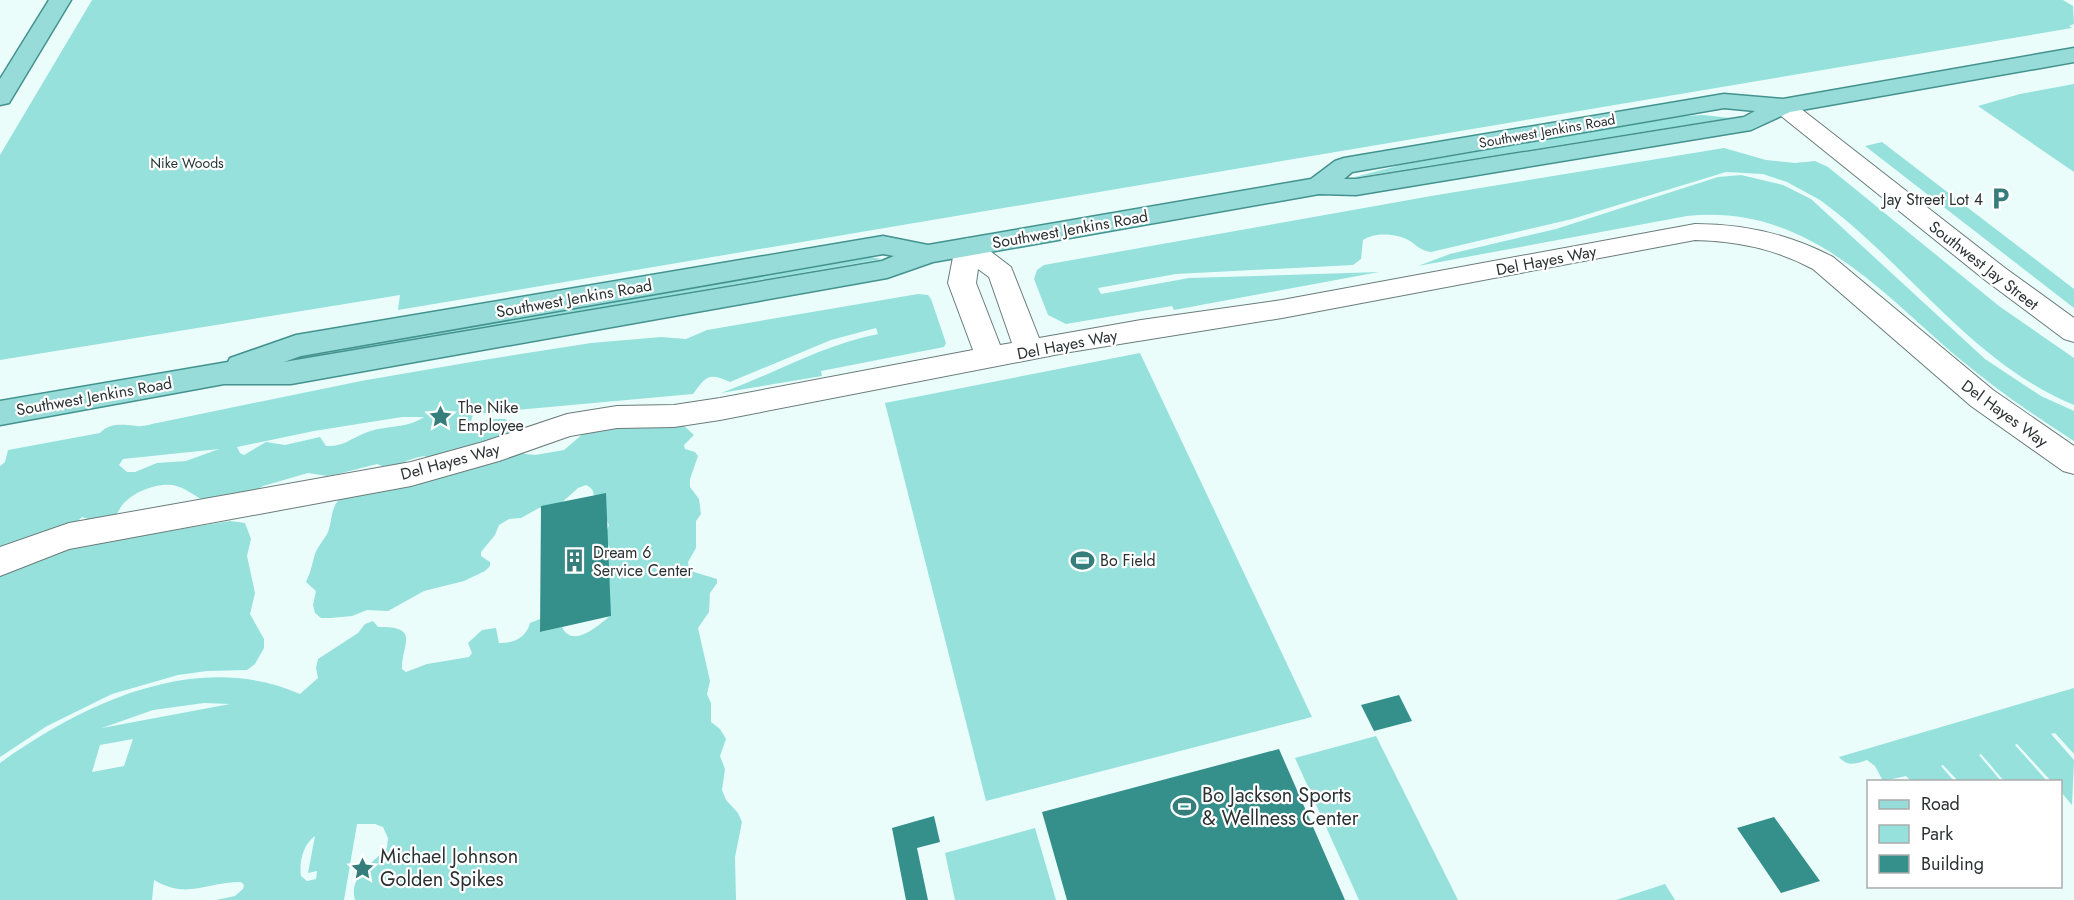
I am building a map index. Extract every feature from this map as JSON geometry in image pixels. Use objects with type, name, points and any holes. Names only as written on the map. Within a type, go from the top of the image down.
[{"type":"main road","points":[[0,98],[60,0]]},
{"type":"main road","name":"Southwest Jenkins Road","points":[[0,413],[224,373],[296,346],[883,245],[927,254],[1319,186],[1356,187],[1750,123],[1783,106],[2074,55]]},
{"type":"street","name":"Southwest Jay Street","points":[[1783,106],[1995,274],[2074,332]]},
{"type":"street","name":"Del Hayes Way","points":[[0,562],[37,546],[69,536],[411,474],[488,453],[567,425],[617,417],[674,416],[720,409],[1212,317],[1282,309],[1695,232],[1738,233],[1782,243],[1823,263],[1982,398],[2074,462]]},
{"type":"street","points":[[991,358],[962,284],[969,247],[1000,273],[1030,351]]},
{"type":"green space","name":"Nike Woods","points":[[92,0],[2063,0],[2073,6],[2074,24],[2069,26],[2072,28],[398,310],[400,295],[0,360],[0,155]]},
{"type":"green space","points":[[2074,84],[2074,172],[1978,106],[2020,94]]},
{"type":"green space","points":[[1704,115],[1730,118],[1351,178],[1401,165],[1683,116]]},
{"type":"green space","points":[[1882,142],[2074,289],[2074,308],[1865,146]]},
{"type":"green space","points":[[1724,148],[1766,160],[1795,163],[1815,161],[1828,167],[1999,306],[2074,358],[2074,405],[2037,386],[2003,364],[1971,338],[1852,225],[1820,200],[1787,182],[1763,174],[1726,172],[1572,219],[1431,252],[1399,236],[1386,234],[1363,240],[1361,259],[1353,265],[1176,274],[1098,288],[1101,294],[1189,278],[1379,272],[1174,310],[1172,306],[1066,324],[1048,315],[1034,279],[1037,270],[1044,265],[1437,195]]},
{"type":"green space","points":[[1741,175],[1783,185],[1811,199],[1985,359],[2041,396],[2074,411],[2074,441],[1984,379],[1867,278],[1836,256],[1803,237],[1768,223],[1729,216],[1687,216],[1418,266],[1450,254],[1556,229],[1718,177]]},
{"type":"green space","points":[[869,257],[882,259],[296,360],[370,343]]},
{"type":"green space","points":[[918,294],[928,295],[931,299],[946,343],[944,347],[821,371],[822,376],[721,393],[818,352],[878,334],[876,328],[831,340],[730,382],[717,377],[708,378],[693,394],[473,414],[471,422],[505,419],[512,424],[512,430],[505,439],[436,460],[424,456],[406,461],[399,467],[385,467],[377,464],[327,476],[308,473],[263,486],[252,492],[224,497],[201,499],[176,486],[152,487],[128,499],[114,518],[94,521],[82,517],[79,520],[80,524],[0,555],[0,466],[5,462],[8,450],[100,433],[113,426],[144,426],[361,381],[477,361],[591,343],[661,337],[686,339],[707,330]],"holes":[[[402,417],[424,417],[410,423],[372,431],[337,445],[326,446],[320,437],[285,445],[266,442],[244,455],[237,447],[314,431]],[[219,449],[186,461],[157,463],[135,472],[127,472],[119,465],[123,459]]]},
{"type":"green space","name":"Bo Field","points":[[1140,353],[1312,717],[986,801],[885,403]]},
{"type":"green space","points":[[680,422],[694,435],[684,445],[685,449],[695,452],[698,456],[690,479],[690,487],[699,499],[701,514],[696,521],[696,548],[688,562],[689,568],[694,572],[717,579],[710,593],[709,612],[698,628],[710,681],[707,694],[711,703],[711,722],[720,729],[726,739],[720,756],[725,769],[722,790],[726,800],[738,813],[742,822],[735,857],[736,900],[355,900],[355,884],[358,877],[387,848],[388,838],[383,827],[375,824],[357,824],[344,900],[216,900],[235,896],[244,885],[241,882],[177,889],[154,880],[152,900],[0,900],[0,763],[68,721],[105,703],[143,689],[182,680],[221,677],[261,682],[300,694],[318,678],[316,668],[318,659],[358,633],[365,624],[373,621],[378,627],[400,630],[405,634],[406,645],[402,669],[406,672],[427,664],[469,657],[472,653],[468,643],[482,630],[496,628],[499,643],[504,643],[519,639],[526,632],[530,623],[540,619],[541,632],[562,627],[572,636],[585,634],[605,620],[610,616],[606,577],[610,548],[604,537],[609,525],[596,505],[593,491],[586,485],[578,488],[558,506],[539,508],[521,518],[509,519],[499,525],[495,535],[481,552],[481,556],[490,562],[490,566],[485,571],[464,581],[424,591],[388,611],[367,610],[352,616],[321,618],[315,613],[313,605],[316,591],[306,582],[316,551],[328,532],[334,509],[342,497],[485,462],[498,462],[519,451],[535,455],[564,450],[584,433],[596,428]],"holes":[[[204,703],[230,704],[102,728],[153,710]],[[133,739],[124,766],[92,772],[100,745]],[[315,836],[308,873],[317,871],[316,879],[307,881],[301,876],[301,865],[303,854]]]},
{"type":"green space","points":[[230,521],[245,523],[251,539],[247,556],[255,593],[250,614],[264,639],[264,648],[255,664],[247,670],[207,671],[178,675],[112,694],[47,726],[0,757],[0,572],[76,546]]},
{"type":"green space","points":[[2074,688],[2074,754],[2055,733],[2051,734],[2074,760],[2072,805],[2062,793],[2062,780],[2050,780],[2017,744],[2015,745],[2046,780],[2003,780],[1981,754],[1979,755],[2000,780],[1957,780],[1943,765],[1941,766],[1953,780],[1910,780],[1906,776],[1882,780],[1875,766],[1867,760],[1852,764],[1839,757]]},
{"type":"green space","points":[[1376,736],[1458,900],[1359,900],[1295,758]]},
{"type":"green space","points":[[1035,828],[1056,900],[955,900],[945,853]]},
{"type":"green space","points":[[1665,884],[1675,900],[1616,900]]},
{"type":"building","name":"Dream 6 Service Center","points":[[606,493],[611,616],[540,632],[541,506]]},
{"type":"building","points":[[1399,695],[1412,721],[1374,731],[1361,705]]},
{"type":"building","name":"Bo Jackson Sports & Wellness Center","points":[[1279,749],[1345,900],[1067,900],[1042,812]]},
{"type":"building","points":[[934,816],[940,842],[917,848],[928,900],[906,900],[892,828]]},
{"type":"building","points":[[1774,817],[1820,881],[1781,893],[1737,828]]},
{"type":"place","name":"Jay Street Lot 4","points":[[2001,199]]},
{"type":"place","name":"The Nike Employee","points":[[440,416]]},
{"type":"place","name":"Bo Field","points":[[1082,560]]},
{"type":"place","name":"Dream 6 Service Center","points":[[575,561]]},
{"type":"place","name":"Bo Jackson Sports & Wellness Center","points":[[1184,806]]},
{"type":"place","name":"Michael Johnson Golden Spikes","points":[[362,868]]}]
